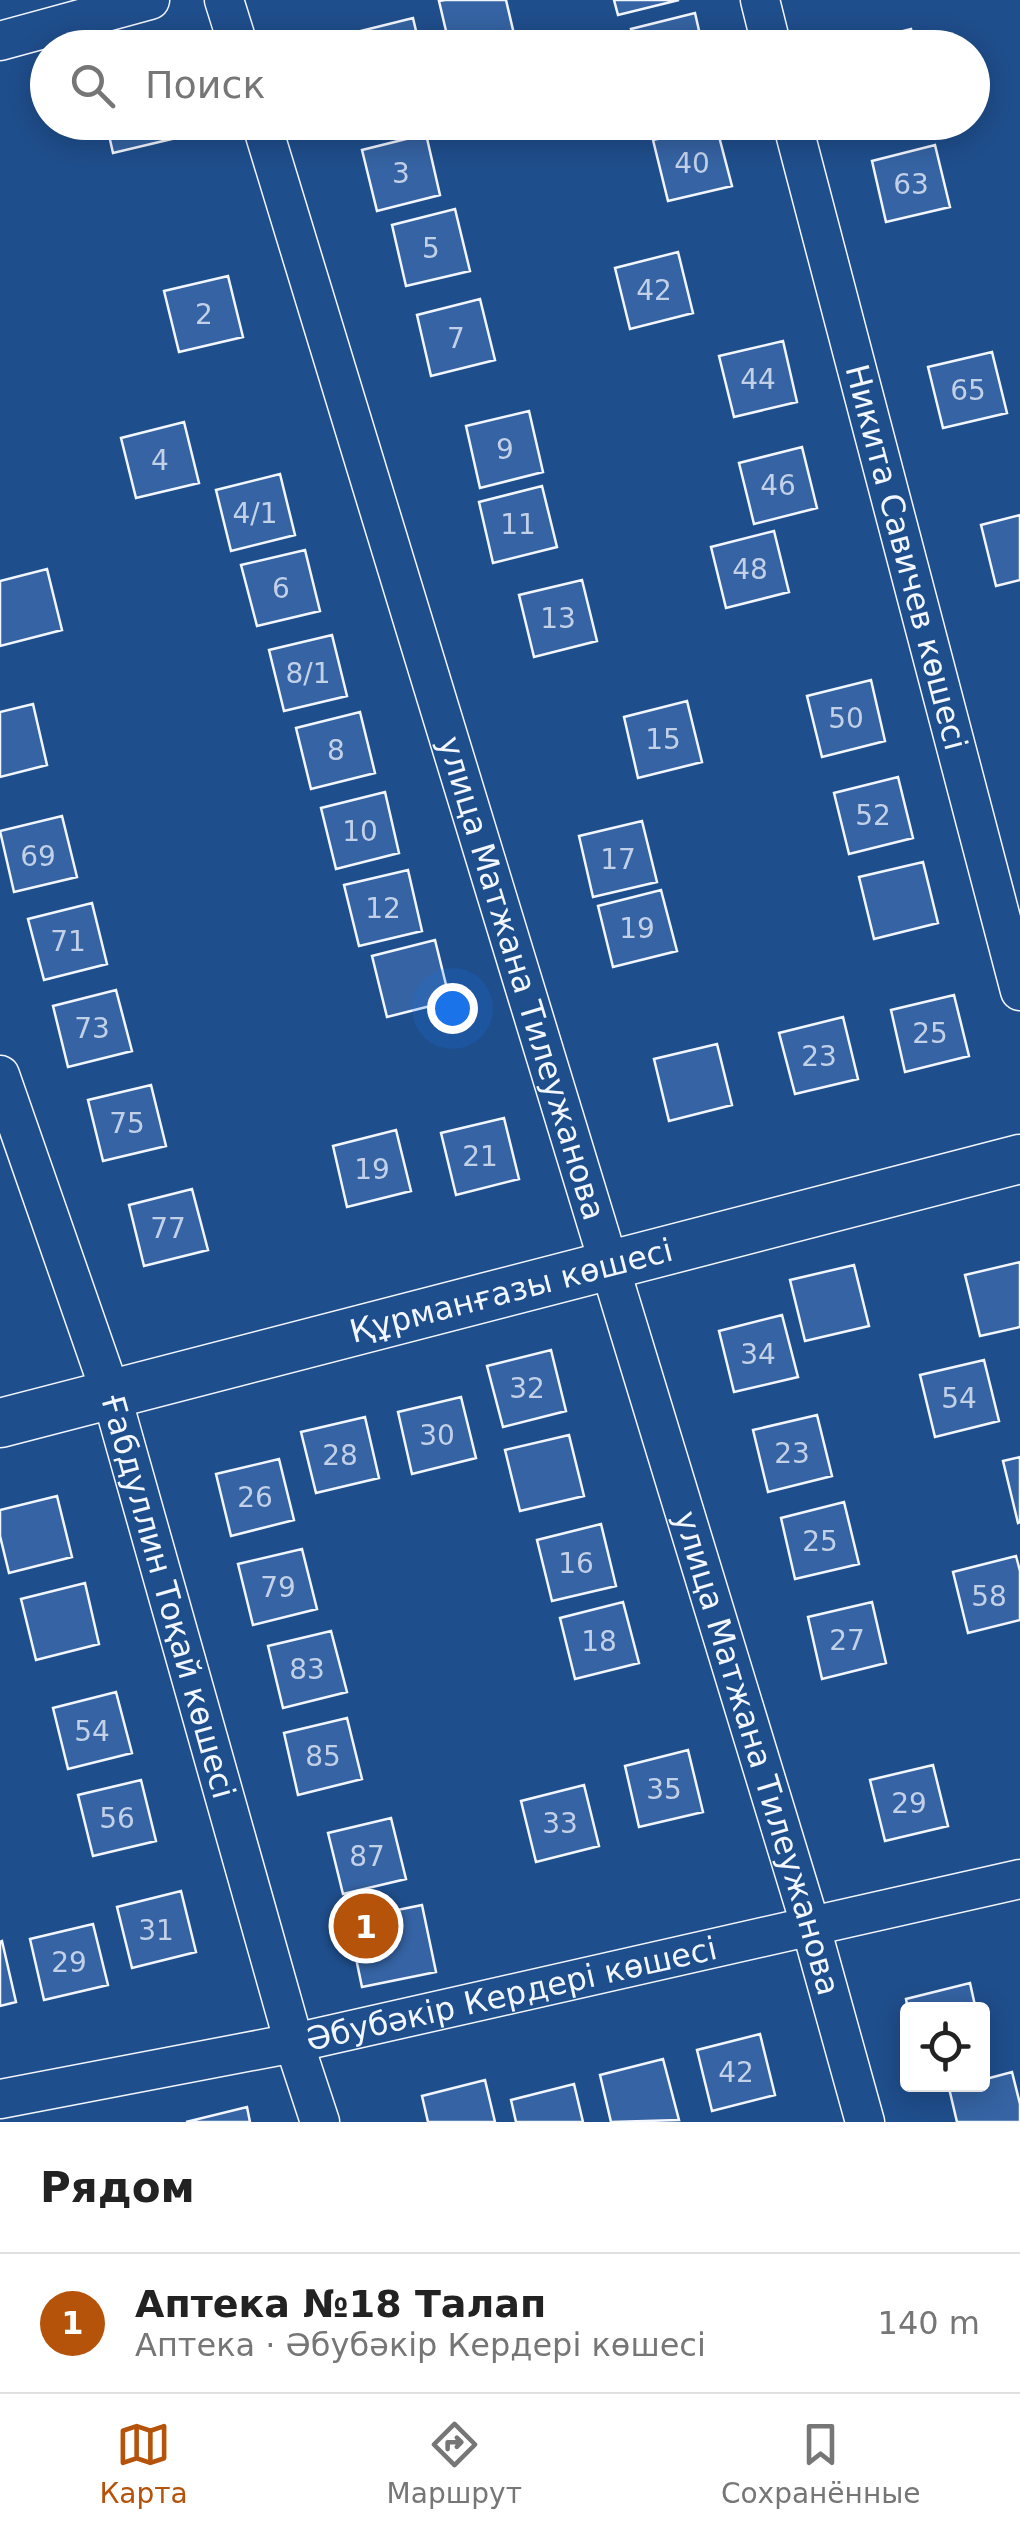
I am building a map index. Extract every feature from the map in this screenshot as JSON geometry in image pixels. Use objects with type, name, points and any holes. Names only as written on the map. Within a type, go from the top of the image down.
[{"type":"street","points":[[40,30],[150,0]]},
{"type":"street","points":[[224,0],[233,30]]},
{"type":"street","points":[[760,0],[768,30]]},
{"type":"street","points":[[0,41],[30,33]]},
{"type":"street","name":"улица Матжана Тилеужанова","points":[[267,140],[810,1924],[865,2122]]},
{"type":"street","name":"Никита Савичев көшесі","points":[[797,140],[1020,991]]},
{"type":"street","name":"Ғабдуллин Тоқай көшесі","points":[[0,1074],[112,1394],[294,2043],[320,2122]]},
{"type":"street","name":"Құрманғазы көшесі","points":[[0,1422],[1020,1159]]},
{"type":"street","name":"Әбубәкір Кердері көшесі","points":[[0,2099],[294,2043],[1020,1879]]},
{"type":"building","points":[[506,0],[513,30],[446,30],[439,1]]},
{"type":"building","points":[[614,0],[679,0],[618,15]]},
{"type":"building","points":[[695,13],[699,30],[631,30]]},
{"type":"building","points":[[413,18],[416,30],[365,30]]},
{"type":"building","points":[[110,140],[168,140],[113,153]]},
{"type":"building","points":[[402,140],[427,140],[440,195],[377,211],[362,150]]},
{"type":"building","points":[[653,140],[720,140],[732,186],[668,201]]},
{"type":"building","points":[[935,145],[950,207],[886,222],[872,161]]},
{"type":"building","points":[[455,209],[470,271],[406,286],[392,225]]},
{"type":"building","points":[[678,252],[693,313],[630,329],[615,268]]},
{"type":"building","points":[[228,276],[243,337],[179,352],[164,291]]},
{"type":"building","points":[[480,299],[495,360],[431,376],[417,315]]},
{"type":"building","points":[[783,341],[797,402],[734,417],[719,356]]},
{"type":"building","points":[[992,352],[1007,413],[943,428],[928,367]]},
{"type":"building","points":[[529,411],[543,472],[480,488],[466,426]]},
{"type":"building","points":[[184,422],[199,483],[136,498],[121,438]]},
{"type":"building","points":[[802,447],[817,508],[754,524],[739,463]]},
{"type":"building","points":[[280,474],[295,535],[231,551],[216,490]]},
{"type":"building","points":[[542,486],[557,547],[493,563],[479,502]]},
{"type":"building","points":[[1020,515],[1020,580],[996,586],[981,525]]},
{"type":"building","points":[[774,531],[789,592],[726,608],[711,547]]},
{"type":"building","points":[[305,550],[320,611],[257,626],[241,565]]},
{"type":"building","points":[[47,569],[62,630],[0,646],[0,581]]},
{"type":"building","points":[[582,580],[597,641],[534,657],[519,595]]},
{"type":"building","points":[[332,635],[347,696],[284,711],[269,650]]},
{"type":"building","points":[[871,680],[885,741],[822,757],[807,696]]},
{"type":"building","points":[[687,701],[702,762],[638,778],[624,717]]},
{"type":"building","points":[[33,704],[47,765],[0,777],[0,712]]},
{"type":"building","points":[[360,712],[375,773],[311,789],[296,728]]},
{"type":"building","points":[[898,777],[913,838],[849,854],[834,793]]},
{"type":"building","points":[[385,792],[399,853],[336,869],[321,808]]},
{"type":"building","points":[[62,816],[77,877],[14,892],[0,831]]},
{"type":"building","points":[[642,821],[657,882],[593,897],[579,836]]},
{"type":"building","points":[[923,862],[938,923],[874,939],[859,877]]},
{"type":"building","points":[[408,870],[422,931],[359,946],[344,885]]},
{"type":"building","points":[[661,890],[677,951],[613,967],[598,906]]},
{"type":"building","points":[[92,903],[107,964],[44,980],[28,919]]},
{"type":"building","points":[[435,940],[450,1001],[387,1017],[372,956]]},
{"type":"building","points":[[116,990],[132,1051],[68,1067],[53,1006]]},
{"type":"building","points":[[954,995],[969,1056],[905,1072],[891,1010]]},
{"type":"building","points":[[843,1017],[858,1079],[795,1094],[779,1033]]},
{"type":"building","points":[[717,1044],[732,1105],[669,1121],[654,1059]]},
{"type":"building","points":[[151,1085],[166,1146],[103,1161],[88,1100]]},
{"type":"building","points":[[504,1118],[519,1179],[456,1195],[441,1133]]},
{"type":"building","points":[[396,1130],[411,1191],[347,1207],[333,1146]]},
{"type":"building","points":[[192,1189],[208,1250],[144,1266],[129,1205]]},
{"type":"building","points":[[1020,1262],[1020,1327],[980,1336],[965,1275]]},
{"type":"building","points":[[854,1265],[869,1326],[805,1341],[790,1280]]},
{"type":"building","points":[[782,1315],[798,1377],[734,1392],[719,1331]]},
{"type":"building","points":[[551,1350],[566,1411],[503,1427],[487,1366]]},
{"type":"building","points":[[984,1360],[999,1421],[935,1437],[920,1375]]},
{"type":"building","points":[[461,1397],[476,1458],[412,1474],[398,1412]]},
{"type":"building","points":[[817,1415],[832,1476],[768,1492],[753,1430]]},
{"type":"building","points":[[365,1417],[379,1478],[316,1493],[301,1432]]},
{"type":"building","points":[[569,1435],[584,1496],[520,1511],[505,1450]]},
{"type":"building","points":[[1020,1457],[1020,1522],[1018,1523],[1003,1461]]},
{"type":"building","points":[[279,1459],[294,1520],[231,1536],[216,1474]]},
{"type":"building","points":[[57,1496],[72,1557],[9,1573],[0,1536],[0,1510]]},
{"type":"building","points":[[844,1502],[859,1564],[795,1579],[781,1518]]},
{"type":"building","points":[[601,1524],[616,1586],[552,1601],[537,1540]]},
{"type":"building","points":[[302,1549],[317,1609],[253,1625],[238,1564]]},
{"type":"building","points":[[1016,1556],[1020,1571],[1020,1620],[968,1633],[953,1572]]},
{"type":"building","points":[[85,1583],[99,1644],[36,1660],[21,1599]]},
{"type":"building","points":[[623,1602],[639,1663],[575,1679],[560,1618]]},
{"type":"building","points":[[872,1602],[886,1663],[822,1679],[808,1617]]},
{"type":"building","points":[[331,1631],[347,1692],[283,1708],[268,1646]]},
{"type":"building","points":[[116,1692],[132,1753],[68,1769],[53,1708]]},
{"type":"building","points":[[347,1718],[362,1779],[298,1795],[284,1733]]},
{"type":"building","points":[[688,1750],[703,1812],[639,1827],[625,1766]]},
{"type":"building","points":[[933,1765],[948,1826],[885,1841],[870,1780]]},
{"type":"building","points":[[141,1780],[156,1841],[93,1856],[78,1795]]},
{"type":"building","points":[[584,1785],[599,1846],[536,1862],[521,1801]]},
{"type":"building","points":[[391,1818],[406,1879],[343,1894],[328,1833]]},
{"type":"building","points":[[181,1891],[196,1952],[132,1968],[117,1907]]},
{"type":"building","points":[[422,1905],[436,1972],[362,1987],[348,1920]]},
{"type":"building","points":[[93,1924],[108,1985],[44,2000],[30,1939]]},
{"type":"building","points":[[0,1942],[16,2002],[0,2006]]},
{"type":"building","points":[[970,1983],[974,2002],[907,2002],[906,1999]]},
{"type":"building","points":[[760,2034],[775,2095],[712,2111],[697,2050]]},
{"type":"building","points":[[663,2059],[679,2120],[611,2122],[600,2075]]},
{"type":"building","points":[[1012,2072],[1020,2122],[957,2122],[950,2092],[990,2092],[990,2078]]},
{"type":"building","points":[[485,2080],[495,2122],[428,2122],[422,2096]]},
{"type":"building","points":[[574,2084],[583,2122],[516,2122],[511,2100]]},
{"type":"building","points":[[247,2107],[250,2122],[186,2122]]},
{"type":"place","name":"Аптека №18 Талап","points":[[366,1926]]}]
